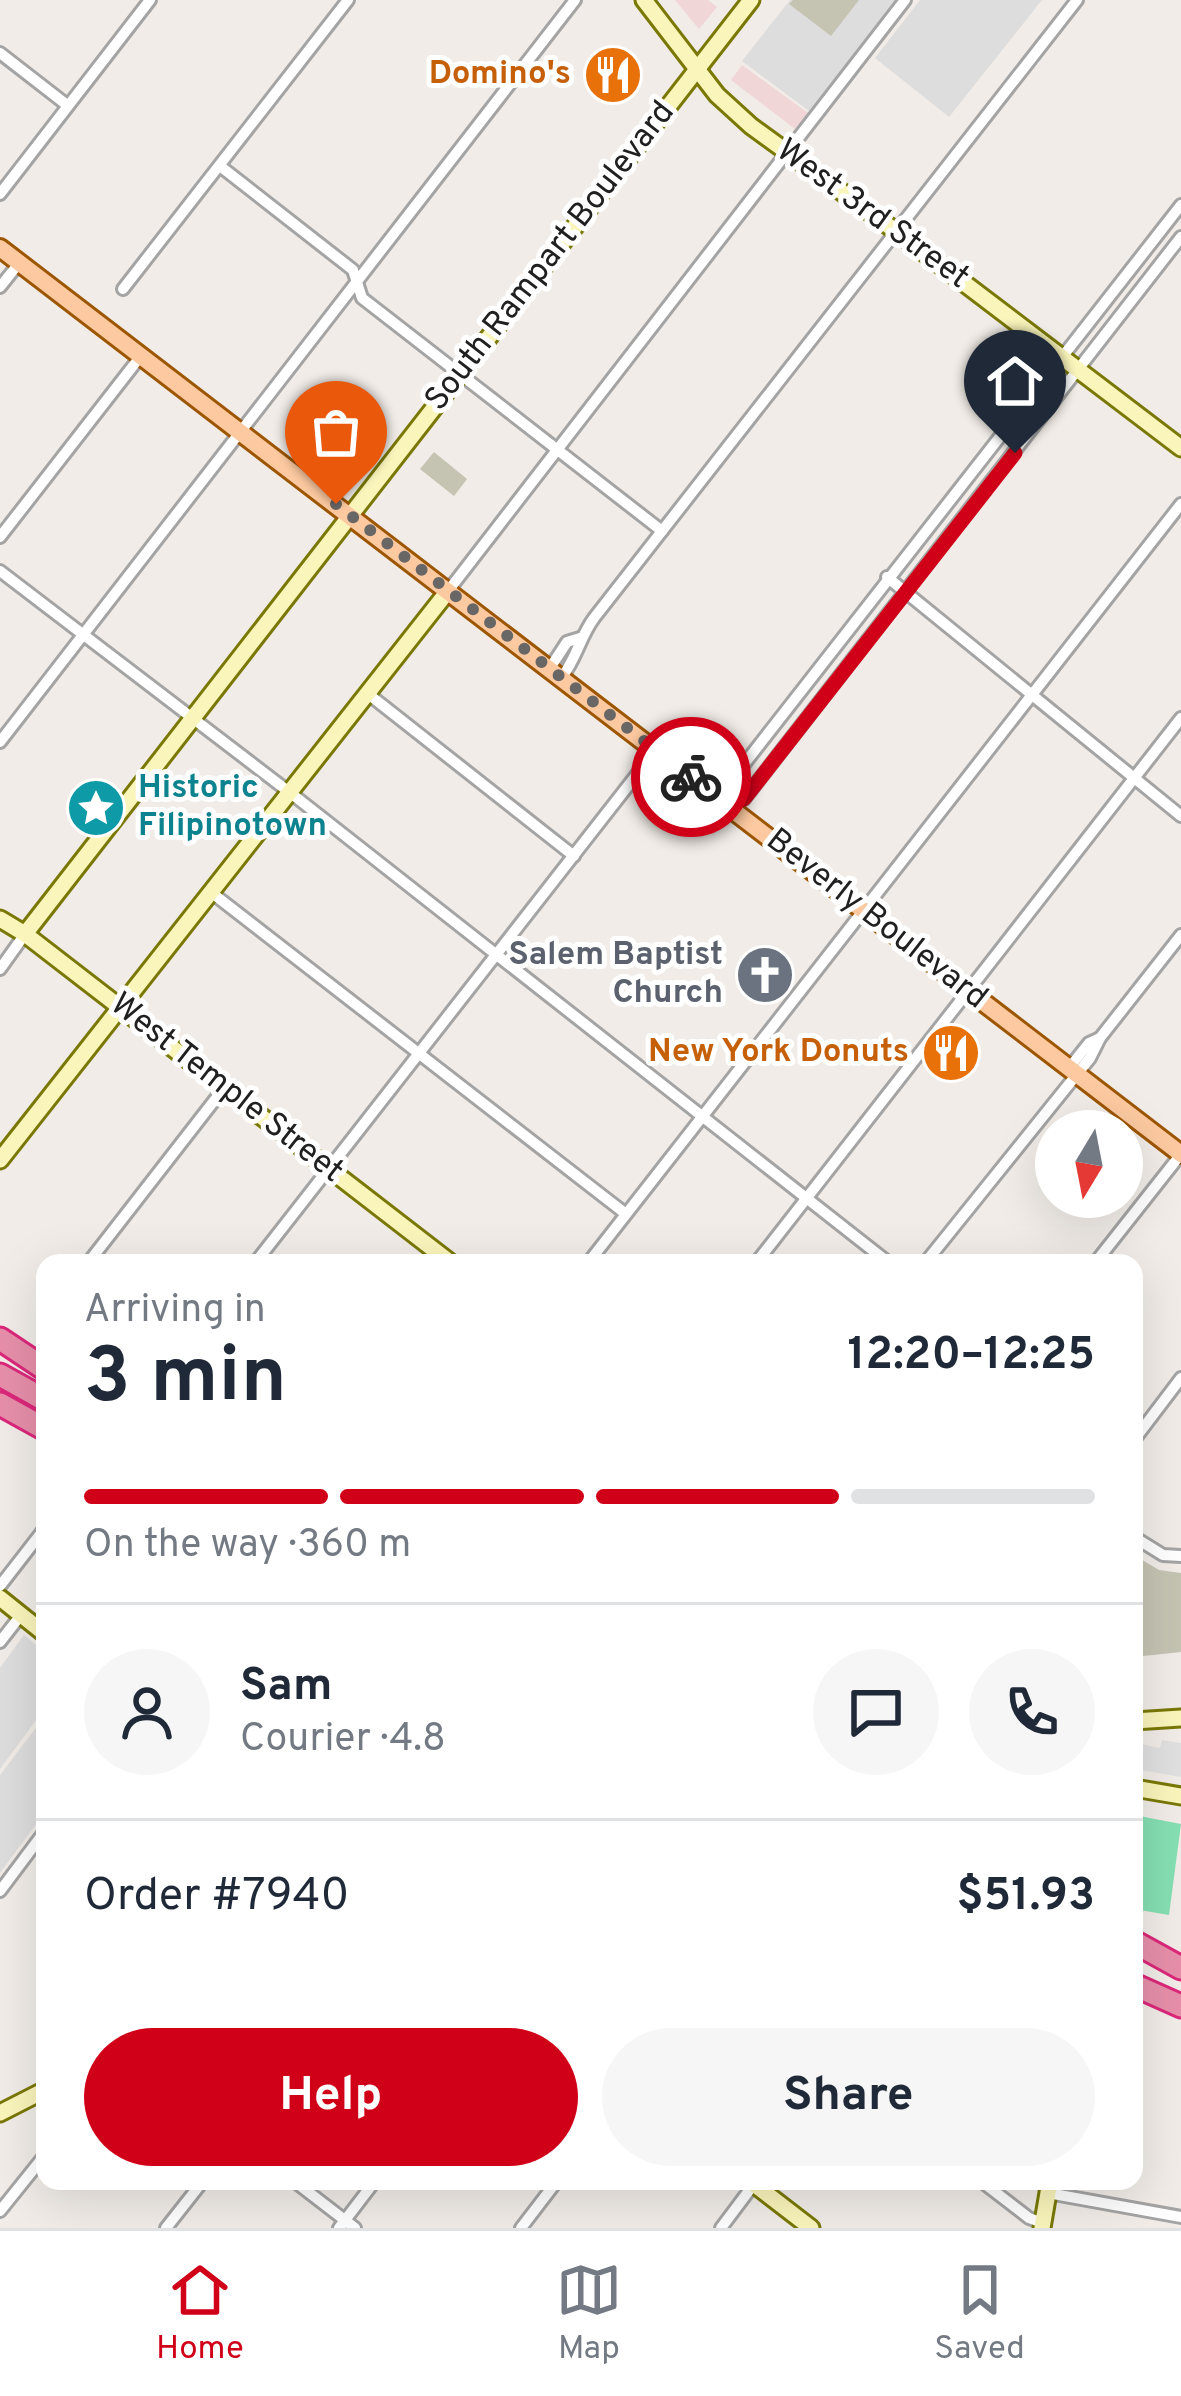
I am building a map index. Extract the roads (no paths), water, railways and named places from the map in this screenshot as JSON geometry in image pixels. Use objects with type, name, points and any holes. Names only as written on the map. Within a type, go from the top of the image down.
[{"type":"highway","points":[[0,1339],[36,1363]]},
{"type":"highway","points":[[0,1375],[36,1395]]},
{"type":"highway","points":[[0,1403],[36,1424]]},
{"type":"highway","points":[[1143,1947],[1181,1968]]},
{"type":"highway","points":[[1143,1962],[1181,1979]]},
{"type":"highway","points":[[1143,1989],[1181,2006]]},
{"type":"main road","name":"Beverly Boulevard","points":[[0,248],[1181,1154]]},
{"type":"street","points":[[0,194],[150,0]]},
{"type":"street","points":[[124,289],[348,0]]},
{"type":"street","points":[[0,742],[575,0]]},
{"type":"street","name":"West 3rd Street","points":[[644,0],[696,69],[742,118],[1181,448]]},
{"type":"street","name":"South Rampart Boulevard","points":[[26,934],[752,0]]},
{"type":"street","points":[[0,1160],[905,0]]},
{"type":"street","points":[[556,672],[579,651],[580,638],[1077,0]]},
{"type":"street","points":[[0,53],[67,105]]},
{"type":"street","points":[[220,166],[353,270],[362,298],[662,531]]},
{"type":"street","points":[[1181,205],[728,786],[726,804],[744,799],[1181,237]]},
{"type":"street","points":[[0,287],[20,262]]},
{"type":"street","points":[[0,536],[140,357]]},
{"type":"street","points":[[595,1254],[1181,504]]},
{"type":"street","points":[[0,571],[290,792],[877,1254]]},
{"type":"street","points":[[887,577],[1181,816]]},
{"type":"street","points":[[368,693],[574,856]]},
{"type":"street","points":[[763,1254],[1181,718]]},
{"type":"street","points":[[262,1254],[656,750]]},
{"type":"street","points":[[212,893],[626,1214]]},
{"type":"street","name":"West Temple Street","points":[[0,919],[26,934],[329,1169],[427,1254]]},
{"type":"street","points":[[0,969],[26,934]]},
{"type":"street","points":[[933,1254],[1181,935]]},
{"type":"street","points":[[95,1254],[224,1088]]},
{"type":"street","points":[[1102,1254],[1181,1154]]},
{"type":"street","points":[[1143,1428],[1181,1378]]},
{"type":"street","points":[[0,1586],[36,1540]]},
{"type":"street","points":[[1143,1544],[1163,1556],[1181,1556]]},
{"type":"street","points":[[0,1598],[36,1627]]},
{"type":"street","points":[[0,1642],[21,1615]]},
{"type":"street","points":[[1143,1720],[1181,1718]]},
{"type":"street","points":[[1143,1790],[1181,1796]]},
{"type":"street","points":[[0,1892],[36,1843]]},
{"type":"street","points":[[0,2113],[36,2095]]},
{"type":"street","points":[[0,2211],[36,2167]]},
{"type":"street","points":[[166,2228],[195,2190]]},
{"type":"street","points":[[305,2190],[346,2225],[369,2190]]},
{"type":"street","points":[[521,2228],[549,2190]]},
{"type":"street","points":[[721,2228],[747,2190]]},
{"type":"street","points":[[762,2190],[811,2228]]},
{"type":"street","points":[[993,2190],[1043,2226],[1049,2190]]},
{"type":"street","points":[[1062,2190],[1181,2217]]},
{"type":"place","name":"Domino's","points":[[613,75]]},
{"type":"place","name":"Historic Filipinotown","points":[[96,808]]},
{"type":"place","name":"Salem Baptist Church","points":[[765,975]]},
{"type":"place","name":"New York Donuts","points":[[951,1053]]}]
